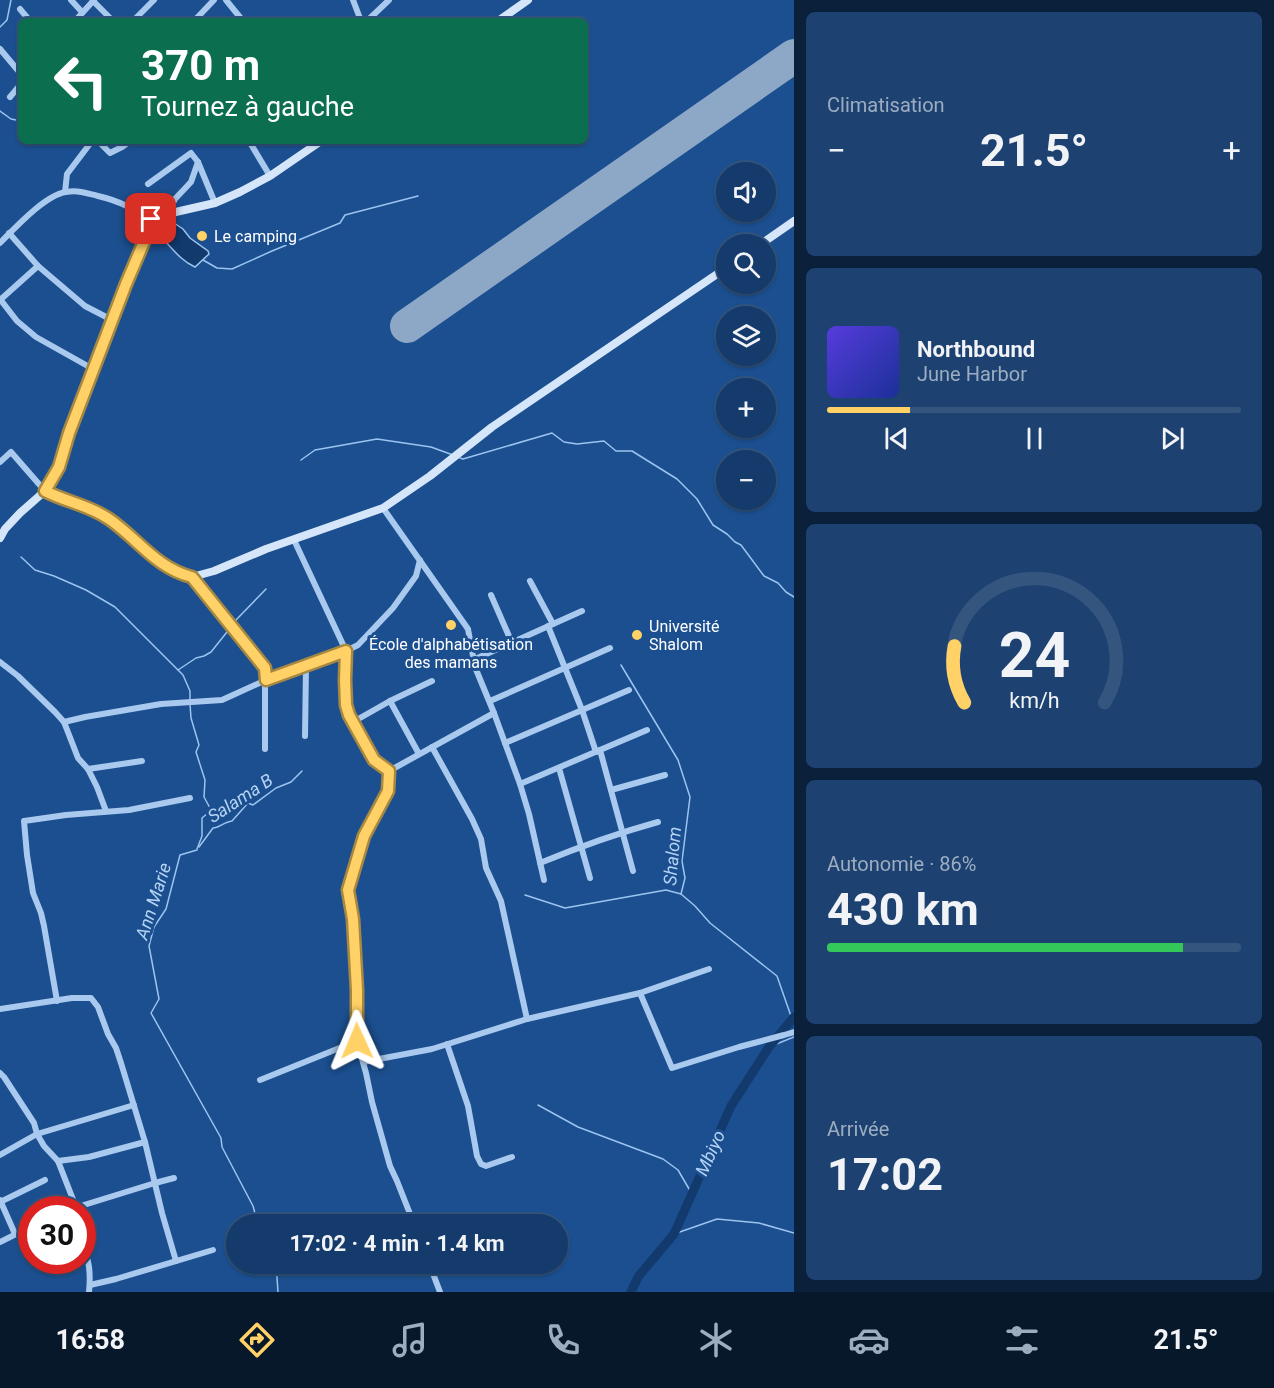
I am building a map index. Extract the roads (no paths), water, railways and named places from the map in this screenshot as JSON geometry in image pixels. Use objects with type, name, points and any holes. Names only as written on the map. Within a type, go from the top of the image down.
[{"type":"street","points":[[71,0],[82,12]]},
{"type":"street","points":[[77,18],[93,0],[110,18]]},
{"type":"street","points":[[136,18],[154,0]]},
{"type":"street","points":[[196,18],[206,2],[214,0]]},
{"type":"street","points":[[226,0],[241,18]]},
{"type":"street","points":[[354,0],[360,18]]},
{"type":"street","points":[[371,18],[389,0]]},
{"type":"street","points":[[502,18],[528,0]]},
{"type":"street","points":[[20,9],[28,18]]},
{"type":"street","points":[[0,50],[18,71]]},
{"type":"street","points":[[10,97],[18,88]]},
{"type":"street","points":[[65,192],[67,174],[90,144]]},
{"type":"street","points":[[101,144],[110,153],[126,144]]},
{"type":"street","points":[[252,144],[270,176]]},
{"type":"street","points":[[0,538],[20,513],[45,491],[59,467],[69,433],[152,223],[151,219],[215,203],[240,192],[270,176],[317,144]]},
{"type":"street","points":[[148,184],[190,153],[198,162],[215,203]]},
{"type":"street","points":[[167,214],[191,182],[198,162]]},
{"type":"street","points":[[1,238],[52,196],[65,192],[79,191],[116,200],[138,211],[152,223]]},
{"type":"street","points":[[775,234],[794,221]]},
{"type":"street","points":[[9,233],[38,266],[85,306],[112,320]]},
{"type":"street","points":[[38,266],[0,299],[18,321],[36,337],[93,369]]},
{"type":"street","points":[[0,462],[10,452],[45,491],[59,499],[96,511],[110,520],[156,560],[181,574],[192,577],[214,572],[266,549],[383,508],[430,476],[492,427],[716,275]]},
{"type":"street","points":[[383,508],[468,629],[473,660],[520,784],[544,880]]},
{"type":"street","points":[[294,540],[346,651],[346,705],[374,760],[389,771]]},
{"type":"street","points":[[64,722],[161,704],[222,700],[266,680],[346,651],[358,645],[393,608],[416,576],[420,560]]},
{"type":"street","points":[[192,577],[265,668],[265,749]]},
{"type":"street","points":[[530,581],[550,625],[598,751],[633,871]]},
{"type":"street","points":[[491,595],[512,643]]},
{"type":"street","points":[[473,660],[582,611]]},
{"type":"street","points":[[490,701],[610,648]]},
{"type":"street","points":[[0,663],[18,676],[64,722],[78,758],[88,769],[106,811]]},
{"type":"street","points":[[305,736],[306,666]]},
{"type":"street","points":[[353,722],[432,681]]},
{"type":"street","points":[[505,743],[628,690]]},
{"type":"street","points":[[390,701],[419,754]]},
{"type":"street","points":[[389,771],[494,713]]},
{"type":"street","points":[[520,784],[647,730]]},
{"type":"street","points":[[432,747],[481,839],[486,868],[501,901],[527,1018]]},
{"type":"street","points":[[88,769],[142,761]]},
{"type":"street","points":[[559,768],[590,878]]},
{"type":"street","points":[[389,771],[388,791],[364,836],[348,890],[353,919],[357,1041],[390,1166],[410,1214]]},
{"type":"street","points":[[611,790],[665,775]]},
{"type":"street","points":[[57,1001],[44,926],[33,893],[24,821],[129,810],[190,798]]},
{"type":"street","points":[[540,863],[581,846],[658,822]]},
{"type":"street","points":[[363,1062],[432,1049],[527,1018],[640,993],[709,969]]},
{"type":"street","points":[[640,993],[672,1068],[794,1032]]},
{"type":"street","points":[[0,1009],[72,998],[91,998],[98,1007],[116,1048],[134,1105],[176,1261]]},
{"type":"street","points":[[260,1080],[357,1041]]},
{"type":"street","points":[[447,1044],[468,1107],[477,1156],[481,1164],[486,1166],[512,1157]]},
{"type":"street","points":[[0,1073],[34,1123],[44,1146],[58,1161],[72,1196]]},
{"type":"street","points":[[0,1155],[37,1134],[134,1105]]},
{"type":"street","points":[[58,1161],[89,1157],[145,1142]]},
{"type":"street","points":[[96,1201],[174,1178]]},
{"type":"street","points":[[15,1234],[0,1201],[45,1180]]},
{"type":"street","points":[[0,1242],[18,1233]]},
{"type":"street","points":[[89,1288],[213,1250]]},
{"type":"street","points":[[433,1274],[440,1292]]},
{"type":"water","points":[[171,221],[208,251],[209,254],[195,267],[179,256],[158,234],[159,226]]},
{"type":"waterway","points":[[0,27],[7,20],[11,0]]},
{"type":"waterway","points":[[0,111],[11,119],[18,120]]},
{"type":"waterway","points":[[203,260],[217,268],[232,269],[340,223],[345,215],[418,196]]},
{"type":"waterway","points":[[460,458],[552,433],[564,442],[577,444],[604,441],[616,451],[632,451],[677,479],[697,499],[713,525],[741,545],[764,576],[778,583],[794,597]]},
{"type":"waterway","points":[[301,460],[315,450],[377,439],[431,447],[453,455]]},
{"type":"waterway","name":"Ann Marie","points":[[21,557],[35,570],[86,590],[115,607],[183,675],[190,691],[190,700]]},
{"type":"waterway","points":[[234,624],[266,589]]},
{"type":"waterway","points":[[178,670],[196,658],[211,652],[231,627]]},
{"type":"waterway","name":"Shalom","points":[[621,665],[678,760],[690,797],[682,861],[685,878],[681,894]]},
{"type":"waterway","name":"Ann Marie","points":[[190,704],[191,718],[199,745],[196,752],[205,780],[204,797],[210,808],[202,818],[202,836],[197,849]]},
{"type":"waterway","name":"Salama B","points":[[199,847],[213,828],[232,821],[248,803],[253,805],[276,788],[291,782],[302,771]]},
{"type":"waterway","name":"Ann Marie","points":[[197,850],[180,855],[166,909],[154,927],[149,946],[159,999],[151,1013],[221,1138],[222,1147],[255,1214]]},
{"type":"waterway","name":"Shalom","points":[[525,895],[565,908],[666,890],[681,894],[710,923],[777,976],[792,1019]]},
{"type":"waterway","name":"Mbiyo","points":[[631,1292],[638,1277],[674,1234],[731,1106],[769,1047],[794,1017]]},
{"type":"waterway","points":[[769,1047],[794,1037]]},
{"type":"waterway","points":[[538,1105],[578,1127],[663,1159],[678,1170],[692,1194]]},
{"type":"waterway","points":[[674,1234],[717,1219],[759,1223],[794,1233]]},
{"type":"waterway","name":"Ann Marie","points":[[277,1274],[278,1292]]},
{"type":"place","name":"Le camping","points":[[202,236]]},
{"type":"place","name":"École d'alphabétisation des mamans","points":[[451,625]]},
{"type":"place","name":"Université Shalom","points":[[637,635]]}]
